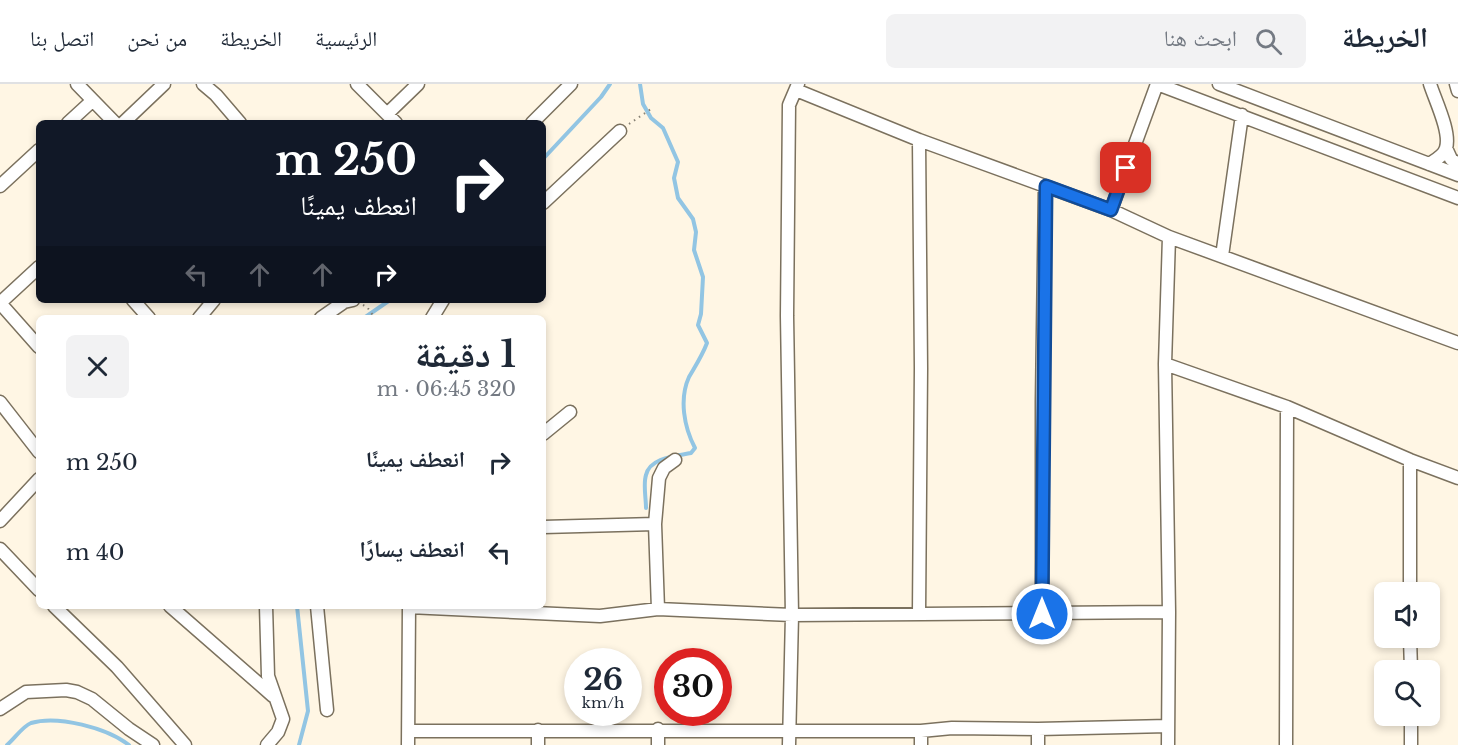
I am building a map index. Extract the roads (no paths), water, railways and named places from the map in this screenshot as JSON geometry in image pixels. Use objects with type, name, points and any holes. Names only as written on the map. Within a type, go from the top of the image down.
[{"type":"street","points":[[77,84],[112,120]]},
{"type":"street","points":[[126,120],[164,84]]},
{"type":"street","points":[[203,84],[237,120]]},
{"type":"street","points":[[357,84],[391,119],[418,84]]},
{"type":"street","points":[[535,120],[571,84]]},
{"type":"street","points":[[1111,210],[1157,84],[1458,198]]},
{"type":"street","points":[[1219,84],[1251,90],[1458,175]]},
{"type":"street","points":[[1430,84],[1444,126],[1446,148],[1451,159],[1458,164]]},
{"type":"street","points":[[789,745],[792,615],[787,316],[789,105],[797,87],[918,140],[1111,210],[1169,237],[1458,343]]},
{"type":"street","points":[[71,120],[92,101]]},
{"type":"street","points":[[1222,256],[1242,115]]},
{"type":"street","points":[[546,200],[620,131]]},
{"type":"street","points":[[918,140],[921,368],[919,613]]},
{"type":"street","points":[[1429,164],[1440,158],[1446,148]]},
{"type":"street","points":[[0,186],[36,153]]},
{"type":"street","points":[[1042,614],[1046,186]]},
{"type":"street","points":[[1168,745],[1170,612],[1165,364],[1169,237]]},
{"type":"street","points":[[36,270],[0,303],[36,344]]},
{"type":"street","points":[[136,303],[146,315]]},
{"type":"street","points":[[202,315],[212,303]]},
{"type":"street","points":[[325,315],[343,303]]},
{"type":"street","points":[[1165,364],[1287,407],[1458,478]]},
{"type":"street","points":[[0,402],[36,448]]},
{"type":"street","points":[[1286,745],[1287,407]]},
{"type":"street","points":[[546,432],[570,412]]},
{"type":"street","points":[[658,609],[655,524],[658,478],[664,468],[675,460]]},
{"type":"street","points":[[1410,460],[1410,582]]},
{"type":"street","points":[[0,521],[36,482]]},
{"type":"street","points":[[546,527],[655,524]]},
{"type":"street","points":[[0,549],[36,587]]},
{"type":"street","points":[[60,609],[117,667],[185,745]]},
{"type":"street","points":[[173,609],[274,697]]},
{"type":"street","points":[[266,609],[268,676],[283,719],[278,732],[267,745]]},
{"type":"street","points":[[317,609],[327,710]]},
{"type":"street","points":[[408,745],[409,609]]},
{"type":"street","points":[[451,609],[600,616],[658,609],[792,615],[1170,612]]},
{"type":"street","points":[[0,708],[26,692],[66,690],[77,692],[92,699],[153,745]]},
{"type":"street","points":[[408,731],[658,729],[921,731],[952,728],[1168,726]]},
{"type":"street","points":[[1411,726],[1411,745]]},
{"type":"street","points":[[658,729],[658,745]]},
{"type":"street","points":[[1038,729],[1038,745]]},
{"type":"street","points":[[538,730],[538,745]]},
{"type":"street","points":[[921,731],[921,745]]},
{"type":"waterway","points":[[546,156],[601,97],[610,84]]},
{"type":"waterway","points":[[640,84],[643,104],[651,118],[663,128],[678,162],[674,178],[678,198],[693,219],[696,232],[694,250],[703,277],[701,314],[698,325],[707,343],[689,377],[684,394],[684,413],[695,448],[691,453],[653,464],[646,475],[646,508]]},
{"type":"waterway","points":[[368,315],[386,303]]},
{"type":"waterway","points":[[297,609],[308,711],[299,745]]},
{"type":"waterway","points":[[7,745],[28,725],[42,721],[68,722],[95,728],[129,745]]}]
